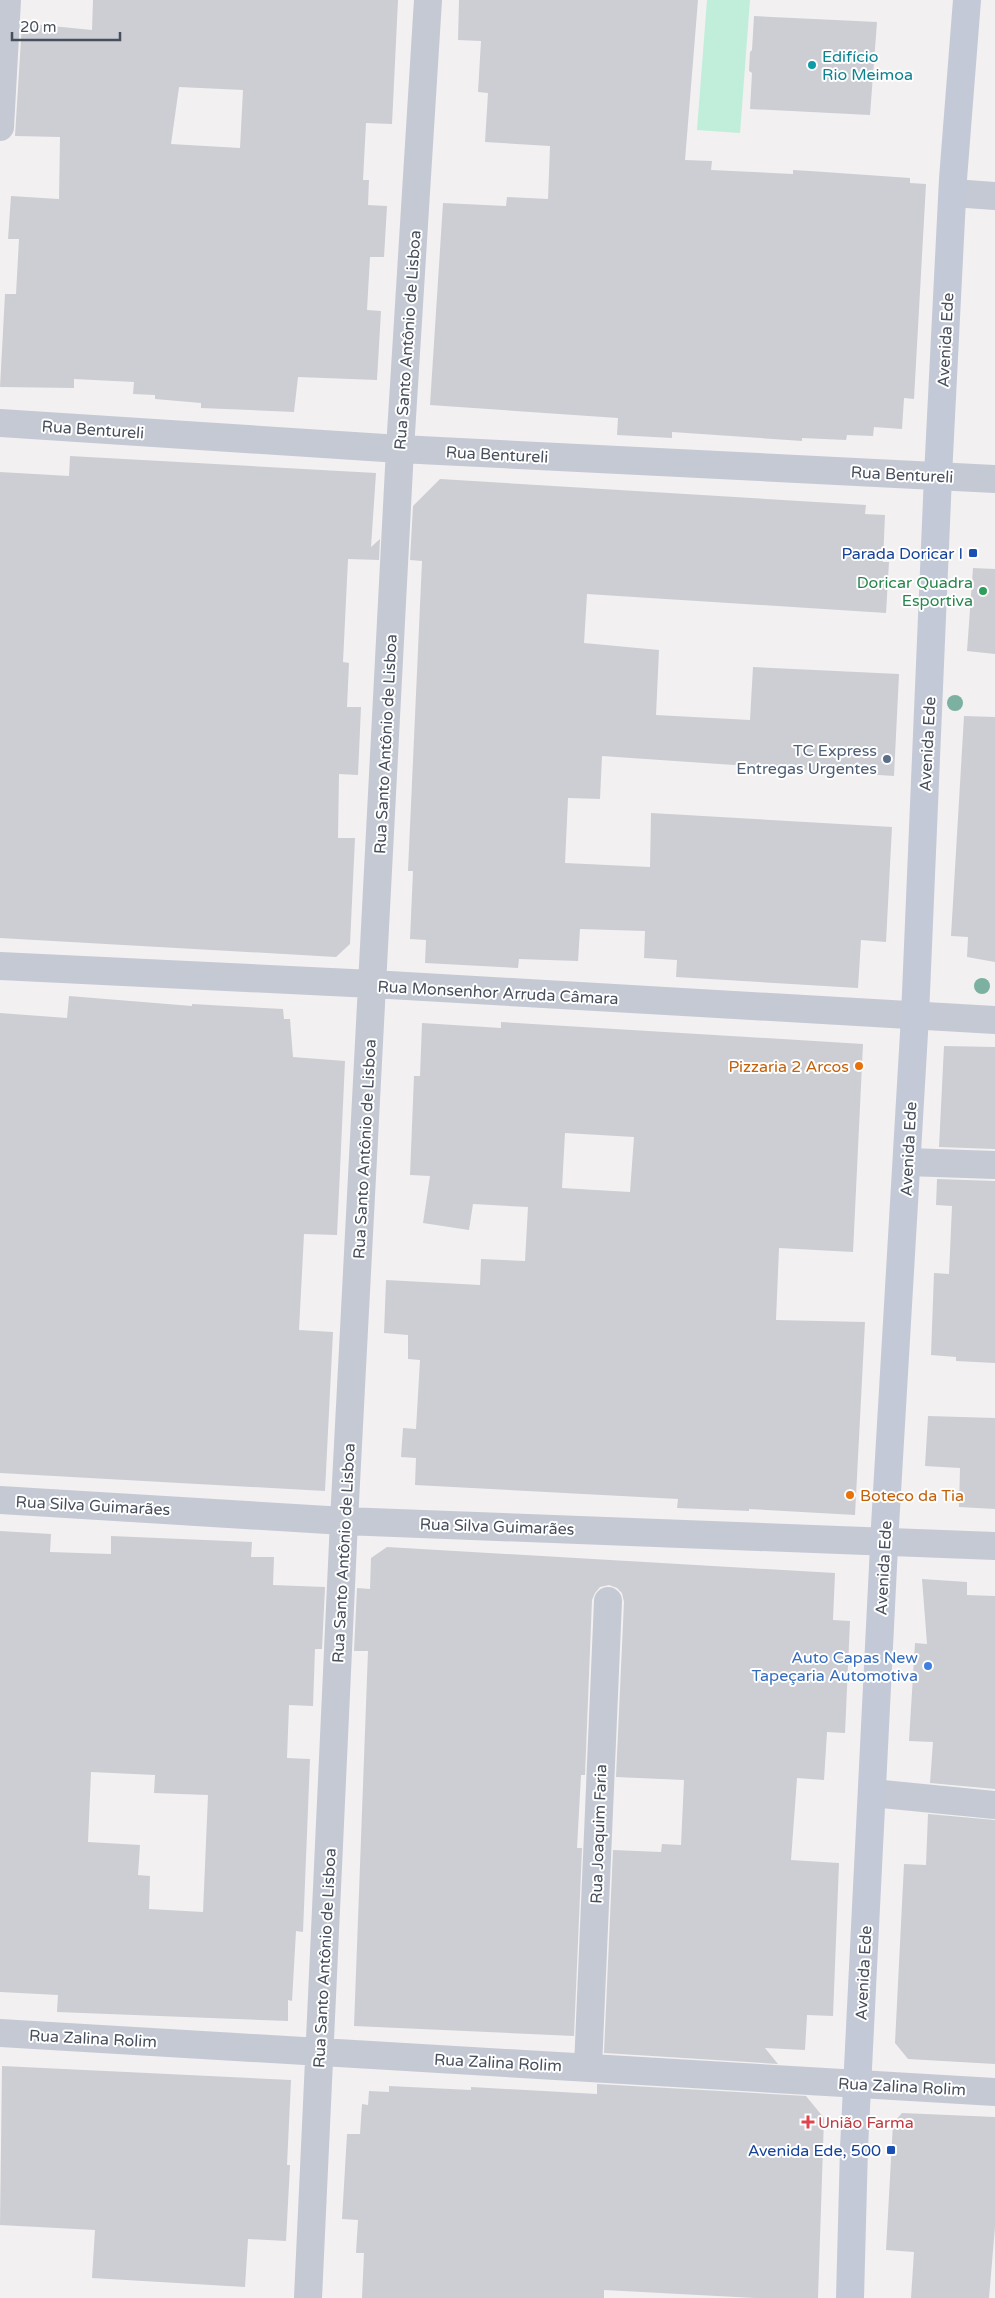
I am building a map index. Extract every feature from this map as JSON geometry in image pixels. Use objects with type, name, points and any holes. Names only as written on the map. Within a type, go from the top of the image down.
[{"type":"main road","name":"Avenida Ede","points":[[850,2298],[857,2084],[884,1542],[915,1016],[938,476],[953,194],[967,0]]},
{"type":"street","points":[[0,127],[7,0]]},
{"type":"street","name":"Rua Santo Antônio de Lisboa","points":[[308,2298],[344,1521],[372,984],[400,449],[428,0]]},
{"type":"street","points":[[953,194],[995,196]]},
{"type":"street","name":"Rua Bentureli","points":[[0,423],[400,449],[995,479]]},
{"type":"street","name":"Rua Monsenhor Arruda Câmara","points":[[0,966],[372,984],[995,1020]]},
{"type":"street","points":[[907,1162],[995,1165]]},
{"type":"street","name":"Rua Silva Guimarães","points":[[0,1500],[344,1521],[995,1546]]},
{"type":"street","name":"Rua Joaquim Faria","points":[[588,2067],[608,1601]]},
{"type":"street","points":[[872,1793],[995,1805]]},
{"type":"street","name":"Rua Zalina Rolim","points":[[0,2032],[995,2092]]},
{"type":"green space","points":[[707,0],[750,0],[740,133],[697,130]]},
{"type":"building","points":[[93,0],[398,0],[392,124],[366,123],[363,180],[369,180],[368,205],[387,206],[384,257],[370,257],[367,310],[381,311],[377,380],[298,377],[294,412],[201,408],[201,403],[155,399],[155,395],[133,394],[134,382],[74,379],[74,388],[0,387],[5,294],[16,294],[19,239],[8,239],[11,196],[59,199],[60,137],[15,136],[22,23],[92,30]],"holes":[[[179,87],[243,90],[240,148],[171,144]]]},
{"type":"building","points":[[459,0],[698,0],[685,160],[712,161],[711,170],[793,174],[793,170],[810,171],[910,178],[910,183],[926,184],[914,399],[904,398],[902,429],[874,427],[873,436],[847,435],[846,440],[802,438],[802,441],[672,432],[672,438],[617,435],[618,418],[430,405],[443,203],[506,206],[507,197],[548,199],[550,146],[485,142],[488,93],[478,92],[481,41],[458,40]]},
{"type":"building","name":"Edifício Rio Meimoa","points":[[754,16],[877,22],[870,115],[750,109],[752,73],[749,71]]},
{"type":"building","points":[[70,456],[376,473],[371,547],[380,539],[379,560],[348,559],[343,662],[349,663],[347,707],[361,707],[358,775],[339,774],[338,838],[355,838],[350,944],[336,957],[0,938],[0,472],[69,476]]},
{"type":"building","points":[[440,479],[866,505],[865,514],[885,515],[883,562],[889,562],[886,613],[587,594],[584,643],[659,650],[656,715],[750,720],[753,667],[899,674],[894,776],[602,756],[600,799],[568,798],[565,863],[650,867],[651,813],[892,827],[886,942],[861,940],[858,988],[676,977],[677,960],[644,958],[645,931],[580,929],[578,961],[519,959],[518,968],[425,963],[426,940],[410,939],[413,871],[408,871],[422,561],[410,560],[413,506]]},
{"type":"building","points":[[973,568],[995,569],[995,654],[967,651]]},
{"type":"building","points":[[964,716],[995,717],[995,962],[967,957],[968,937],[951,936]]},
{"type":"building","points":[[69,996],[192,1006],[192,1004],[283,1009],[284,1019],[290,1019],[293,1057],[345,1061],[337,1235],[304,1234],[299,1330],[333,1332],[325,1491],[0,1473],[0,1013],[67,1018]]},
{"type":"building","points":[[501,1022],[863,1044],[853,1252],[779,1248],[776,1320],[865,1322],[855,1515],[749,1509],[749,1511],[677,1508],[678,1499],[415,1485],[416,1458],[401,1457],[403,1428],[416,1429],[420,1360],[408,1359],[408,1335],[384,1333],[386,1280],[480,1285],[481,1259],[525,1261],[528,1207],[473,1204],[469,1230],[423,1223],[430,1176],[410,1175],[414,1076],[420,1076],[422,1023],[501,1028]],"holes":[[[565,1133],[634,1137],[630,1192],[562,1188]]]},
{"type":"building","points":[[944,1046],[995,1047],[995,1149],[939,1147]]},
{"type":"building","points":[[937,1179],[995,1181],[995,1363],[956,1361],[956,1357],[931,1355],[934,1273],[949,1274],[952,1206],[936,1205]]},
{"type":"building","points":[[928,1416],[995,1418],[995,1509],[959,1507],[960,1468],[925,1466]]},
{"type":"building","points":[[0,1531],[51,1534],[50,1552],[111,1554],[111,1536],[252,1542],[251,1557],[274,1557],[273,1585],[325,1587],[322,1649],[315,1649],[313,1706],[289,1705],[287,1758],[310,1759],[303,1932],[296,1931],[292,2001],[288,2000],[288,2021],[57,2012],[58,1995],[0,1992]],"holes":[[[91,1772],[155,1775],[154,1793],[208,1795],[203,1912],[149,1909],[150,1876],[138,1875],[140,1845],[88,1842]]]},
{"type":"building","points":[[387,1547],[835,1573],[833,1620],[850,1621],[845,1733],[827,1732],[824,1780],[797,1778],[791,1860],[839,1863],[833,2016],[807,2015],[805,2050],[765,2048],[778,2064],[604,2053],[613,1850],[661,1852],[662,1844],[681,1845],[684,1780],[616,1777],[624,1602],[622,1593],[617,1588],[609,1585],[600,1587],[592,1600],[585,1775],[581,1775],[577,1848],[582,1848],[574,2036],[354,2026],[368,1651],[354,1651],[357,1588],[370,1589],[371,1558]]},
{"type":"building","points":[[922,1579],[967,1582],[967,1595],[995,1596],[995,1789],[930,1783],[933,1742],[909,1741],[915,1643],[927,1644]]},
{"type":"building","points":[[928,1814],[995,1820],[995,2064],[908,2059],[895,2043],[904,1864],[926,1865]]},
{"type":"building","points":[[2,2066],[291,2080],[287,2165],[290,2165],[286,2241],[248,2239],[245,2287],[92,2278],[95,2230],[0,2225]]},
{"type":"building","points":[[597,2084],[806,2096],[824,2118],[818,2298],[755,2298],[604,2290],[604,2298],[362,2298],[364,2253],[356,2253],[358,2220],[342,2219],[347,2134],[360,2134],[362,2104],[368,2105],[369,2091],[389,2092],[389,2086],[471,2090],[471,2087],[597,2094]]},
{"type":"building","points":[[902,2113],[995,2117],[995,2227],[989,2298],[911,2298],[914,2252],[886,2250],[893,2123]]},
{"type":"place","name":"Edifício Rio Meimoa","points":[[812,65]]},
{"type":"place","name":"Parada Doricar I","points":[[973,553]]},
{"type":"place","name":"Doricar Quadra Esportiva","points":[[983,591]]},
{"type":"place","name":"TC Express Entregas Urgentes","points":[[887,759]]},
{"type":"place","name":"Pizzaria 2 Arcos","points":[[859,1066]]},
{"type":"place","name":"Boteco da Tia","points":[[850,1495]]},
{"type":"place","name":"Auto Capas New Tapeçaria Automotiva","points":[[928,1666]]},
{"type":"place","name":"União Farma","points":[[808,2122]]},
{"type":"place","name":"Avenida Ede, 500","points":[[891,2150]]}]
